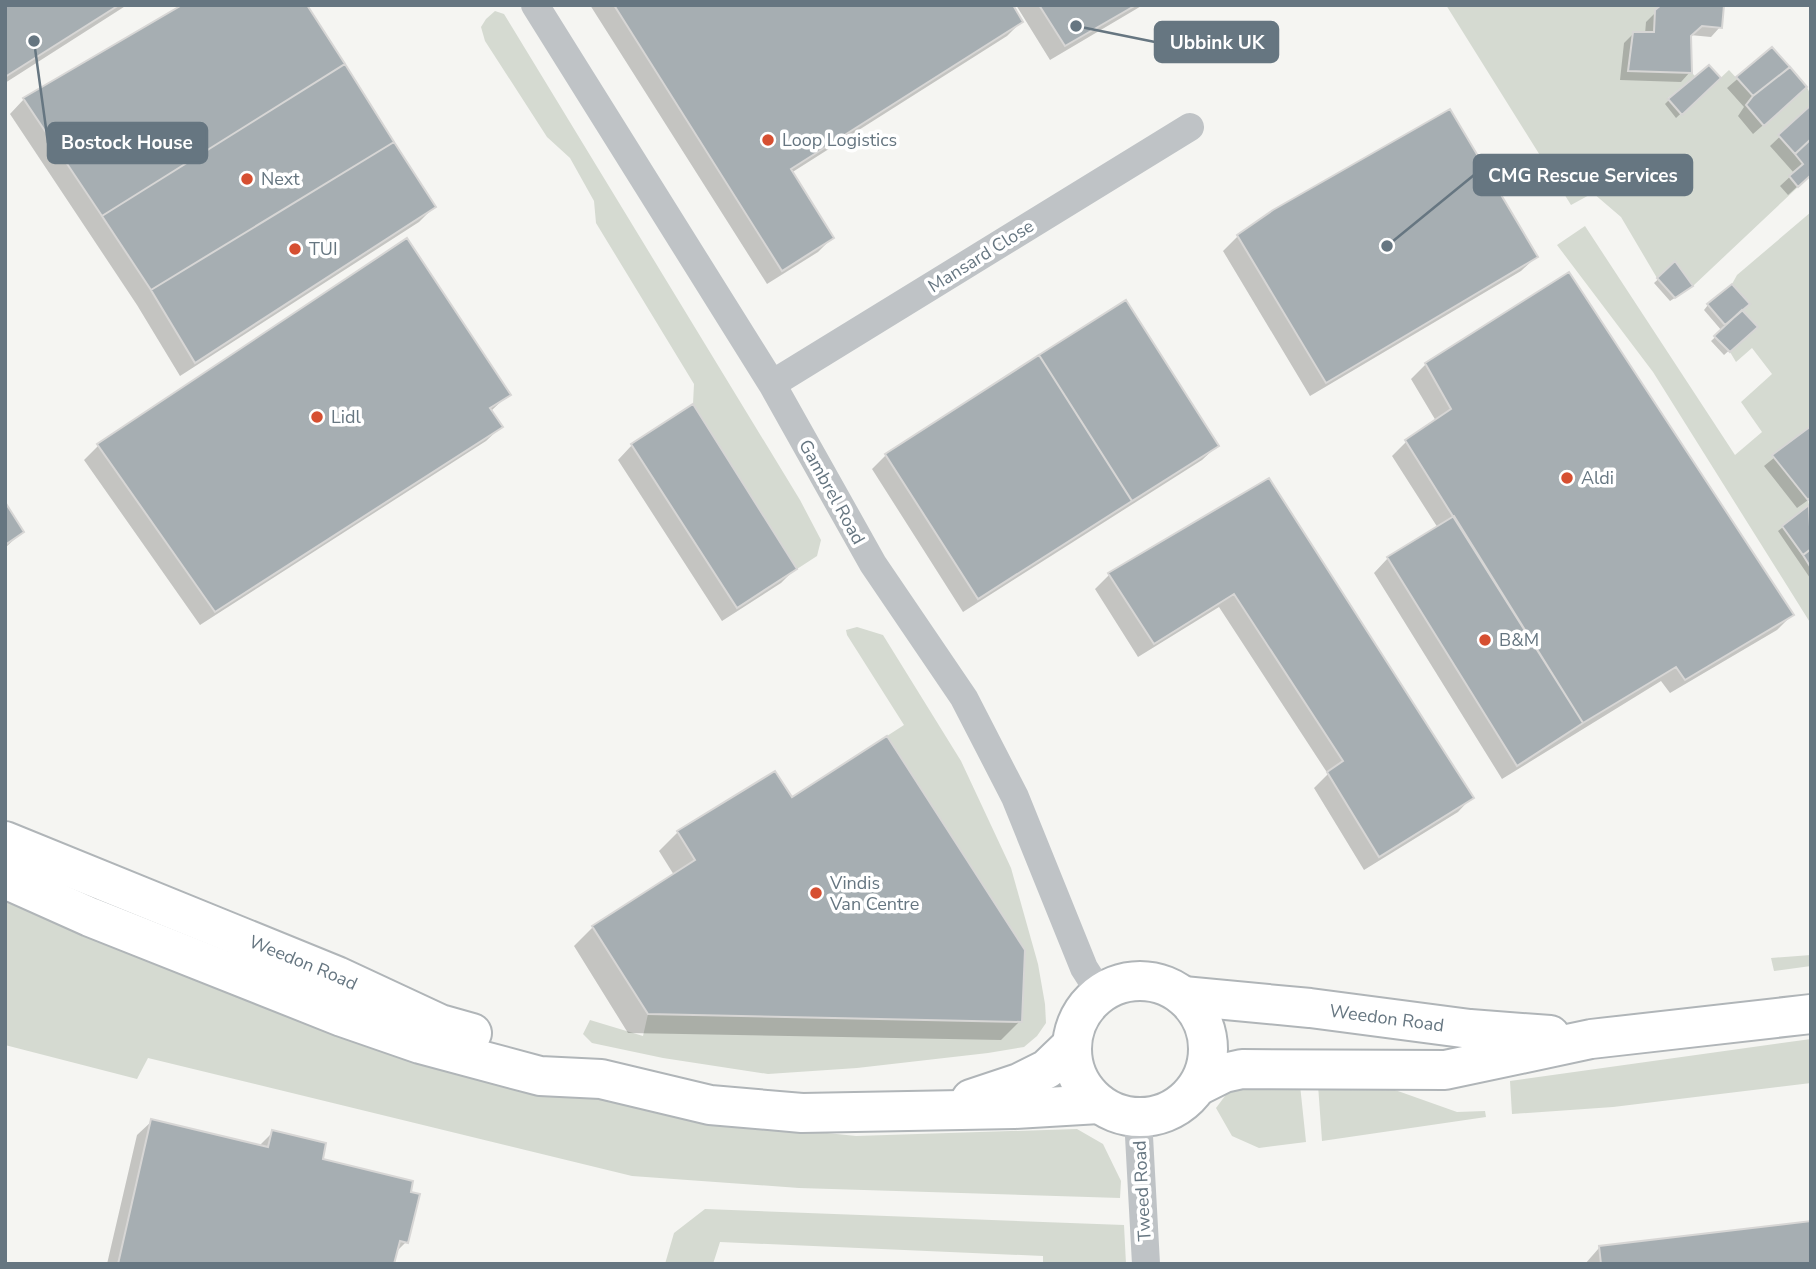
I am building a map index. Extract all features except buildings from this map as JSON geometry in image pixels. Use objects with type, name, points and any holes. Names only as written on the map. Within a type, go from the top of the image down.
[{"type":"main road","name":"Weedon Road","points":[[5,841],[337,976],[440,1024],[565,1060],[601,1079]]},
{"type":"main road","name":"Weedon Road","points":[[5,879],[209,966],[368,1026],[420,1044],[540,1076],[601,1079],[710,1105],[802,1113],[1014,1109],[1099,1104]]},
{"type":"main road","points":[[1142,981],[1164,985],[1183,996],[1197,1010],[1206,1028],[1209,1048],[1206,1068],[1190,1097],[1167,1112],[1138,1118],[1111,1112],[1083,1088],[1073,1068],[1071,1045],[1075,1025],[1085,1007],[1100,993],[1120,984],[1142,981]]},
{"type":"main road","name":"Weedon Road","points":[[1183,996],[1310,1008],[1470,1029],[1591,1039]]},
{"type":"main road","name":"Weedon Road","points":[[1198,1086],[1224,1073],[1241,1069],[1446,1070],[1591,1039],[1811,1014]]},
{"type":"main road","name":"Weedon Road","points":[[939,1109],[1019,1083],[1047,1069],[1071,1045]]},
{"type":"street","name":"Gambrel Road","points":[[535,5],[772,384],[873,564],[964,698],[1015,797],[1084,968],[1100,993]]},
{"type":"street","name":"Mansard Close","points":[[772,384],[1190,127]]},
{"type":"street","name":"Tweed Road","points":[[1138,1118],[1146,1264]]},
{"type":"shaded area","points":[[1446,5],[1661,5],[1655,10],[1654,32],[1633,32],[1628,70],[1692,73],[1695,76],[1668,98],[1681,115],[1729,70],[1753,96],[1746,105],[1764,126],[1807,87],[1811,105],[1778,135],[1803,164],[1789,176],[1798,187],[1693,286],[1675,262],[1657,278],[1621,217],[1593,193],[1571,205]]},
{"type":"shaded area","points":[[495,11],[504,14],[800,500],[821,540],[817,556],[797,569],[693,404],[694,384],[596,223],[594,201],[570,158],[547,137],[485,41],[481,27]]},
{"type":"shaded area","points":[[1811,212],[1811,426],[1772,455],[1808,500],[1809,505],[1782,526],[1811,568],[1811,624],[1653,372],[1557,245],[1585,226],[1735,455],[1762,432],[1741,402],[1772,374],[1752,348],[1736,362],[1730,352],[1758,327],[1742,310],[1750,304],[1732,284],[1737,275]]},
{"type":"shaded area","points":[[857,627],[883,635],[961,761],[1011,868],[1038,964],[1046,1023],[1037,1036],[1024,1047],[857,1068],[768,1074],[663,1058],[592,1043],[583,1034],[590,1020],[643,1036],[648,1014],[1022,1021],[887,736],[904,725],[847,635],[846,630]]},
{"type":"shaded area","points":[[5,890],[504,1079],[692,1119],[856,1136],[1077,1129],[1103,1144],[1121,1181],[1120,1198],[799,1188],[632,1176],[148,1058],[137,1079],[5,1045]]},
{"type":"shaded area","points":[[1811,955],[1811,966],[1774,971],[1771,958]]},
{"type":"shaded area","points":[[1811,1039],[1811,1083],[1613,1107],[1512,1114],[1510,1081]]},
{"type":"shaded area","points":[[1300,1085],[1306,1142],[1259,1148],[1232,1136],[1216,1108],[1231,1088]]},
{"type":"shaded area","points":[[1318,1085],[1395,1090],[1457,1112],[1485,1111],[1486,1117],[1322,1141]]},
{"type":"shaded area","points":[[705,1209],[1124,1225],[1126,1264],[1043,1264],[1043,1256],[720,1242],[713,1264],[665,1264],[674,1233]]},
{"type":"place","name":"Ubbink UK","points":[[1076,26]]},
{"type":"place","name":"Bostock House","points":[[34,41]]},
{"type":"place","name":"Loop Logistics","points":[[768,140]]},
{"type":"place","name":"Next","points":[[247,179]]},
{"type":"place","name":"CMG Rescue Services","points":[[1387,246]]},
{"type":"place","name":"TUI","points":[[295,249]]},
{"type":"place","name":"Lidl","points":[[317,417]]},
{"type":"place","name":"Aldi","points":[[1567,478]]},
{"type":"place","name":"B&M","points":[[1485,640]]},
{"type":"place","name":"Vindis Van Centre","points":[[816,893]]}]
